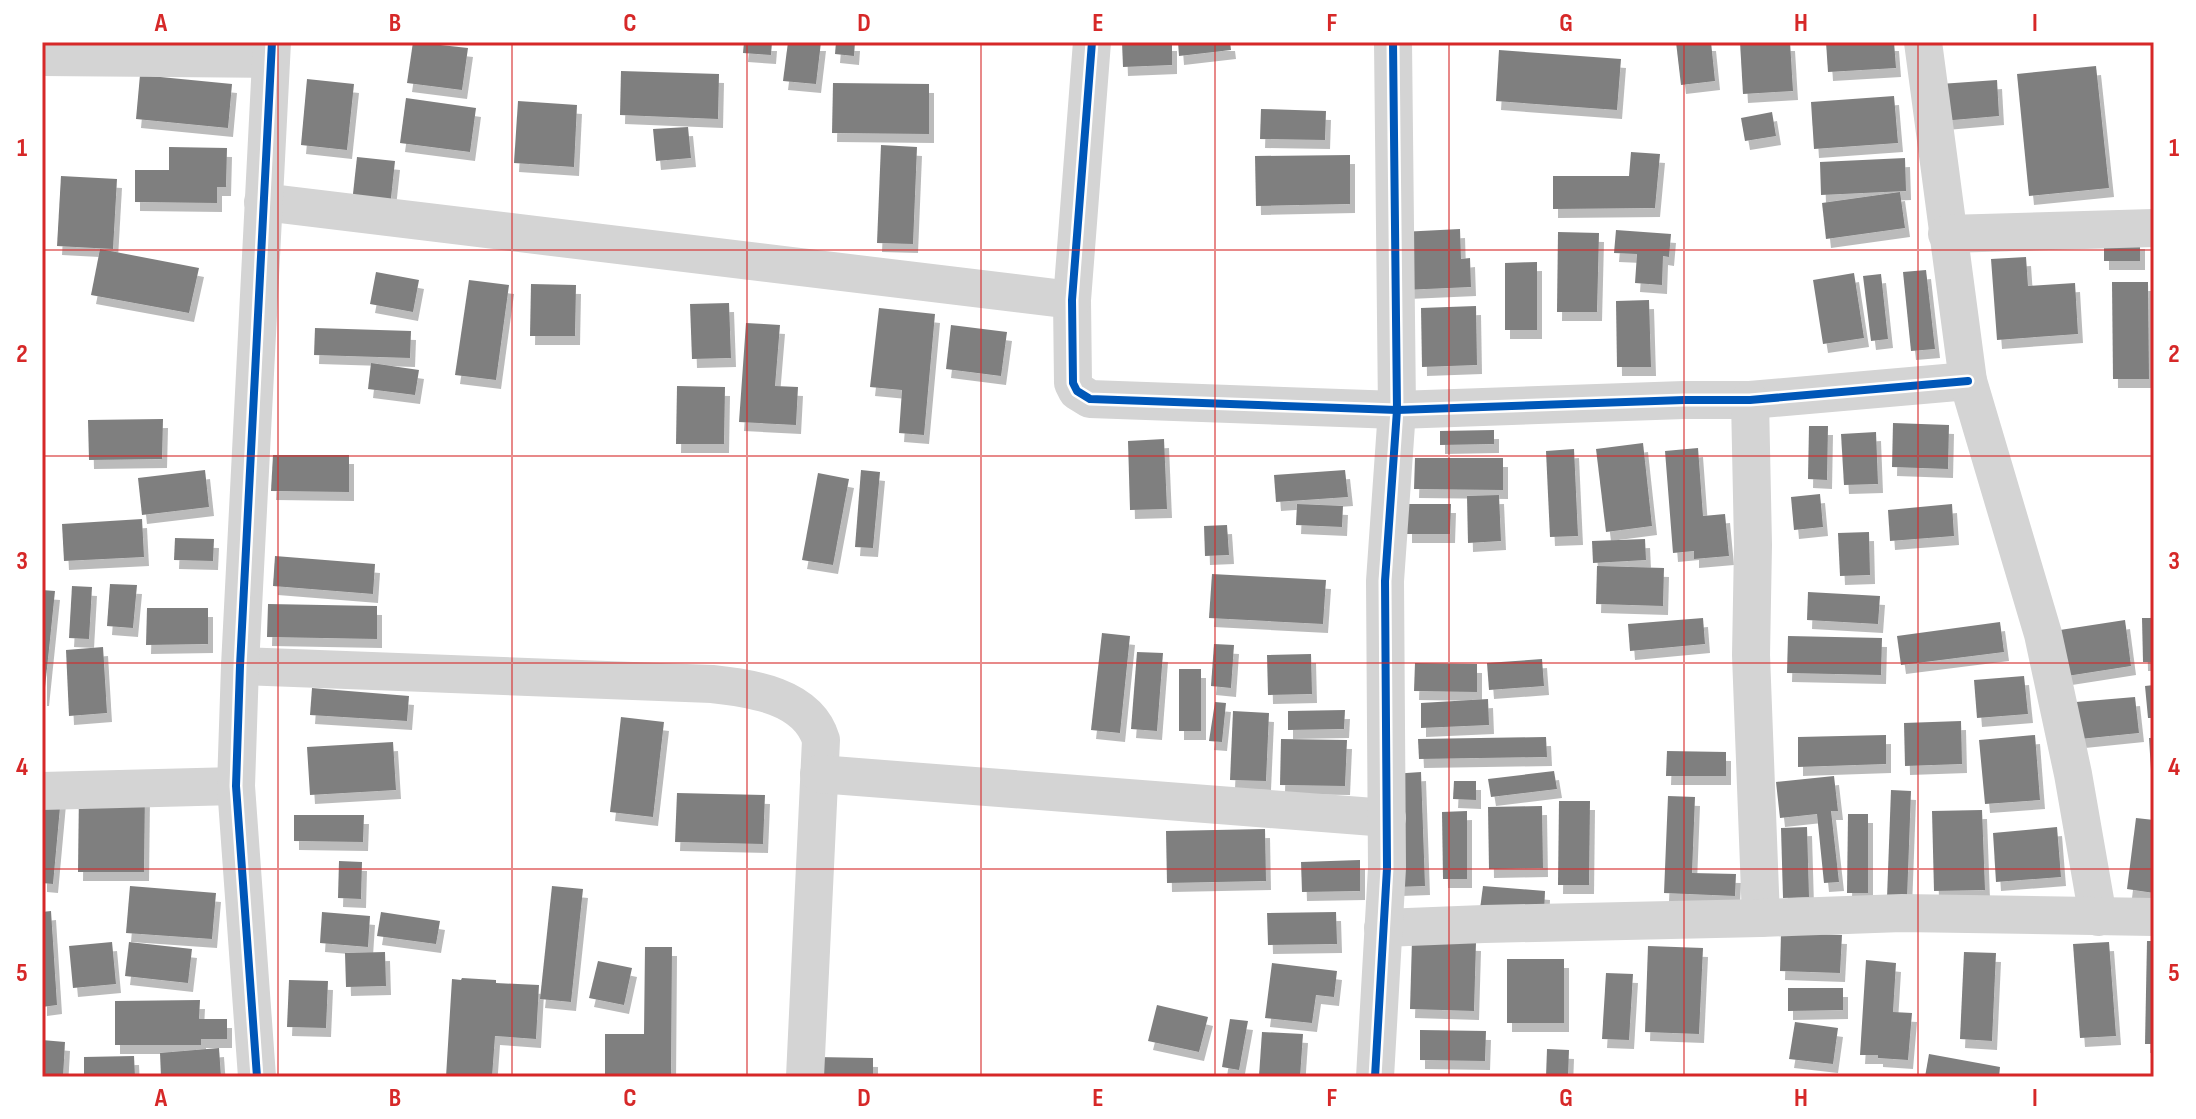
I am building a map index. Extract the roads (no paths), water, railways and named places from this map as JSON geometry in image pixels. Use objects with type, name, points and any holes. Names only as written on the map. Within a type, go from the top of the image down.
[{"type":"street","points":[[1092,42],[1072,300],[1073,383],[1077,391],[1090,399],[1397,410],[1750,400],[1968,381]]},
{"type":"street","points":[[1375,1077],[1387,868],[1385,581],[1397,410],[1393,42]]},
{"type":"street","points":[[1923,42],[1968,381],[2043,634],[2073,774],[2098,917]]},
{"type":"street","points":[[42,57],[272,50],[236,786],[257,1077]]},
{"type":"street","points":[[263,202],[1072,300]]},
{"type":"street","points":[[1947,234],[2154,228]]},
{"type":"street","points":[[1750,400],[1753,545],[1751,655],[1761,918]]},
{"type":"street","points":[[240,666],[712,684],[771,695],[801,711],[819,732],[821,740],[805,1077]]},
{"type":"street","points":[[819,774],[1387,818]]},
{"type":"street","points":[[42,791],[236,786]]},
{"type":"street","points":[[1383,928],[1902,913],[2154,917]]}]
